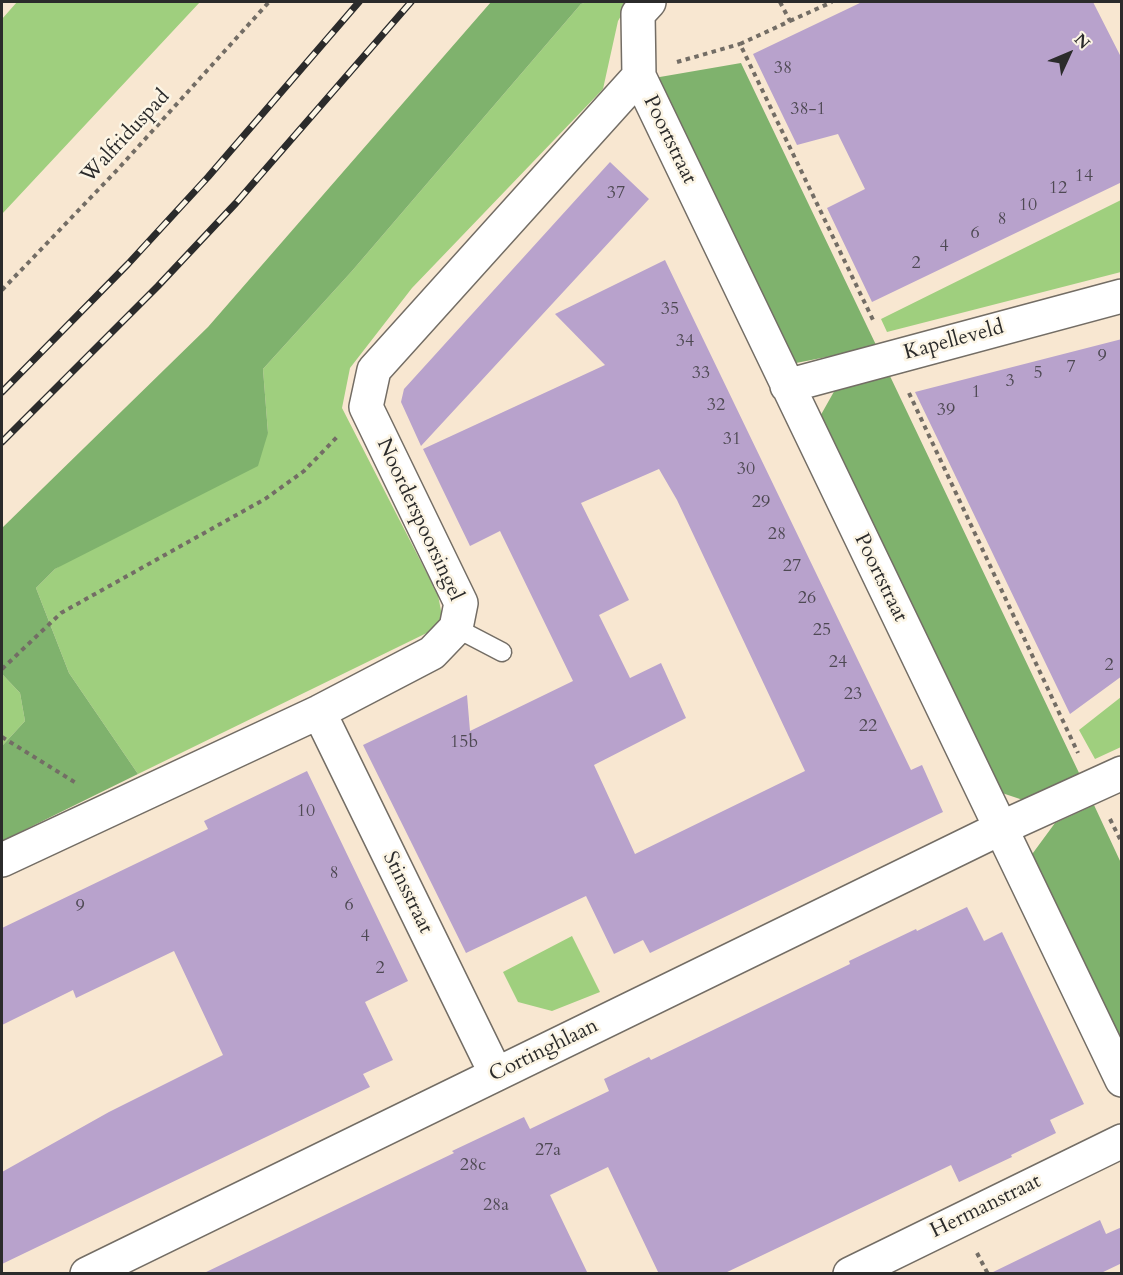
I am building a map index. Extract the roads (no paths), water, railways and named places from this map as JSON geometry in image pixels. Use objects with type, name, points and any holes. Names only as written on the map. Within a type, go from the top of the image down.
[{"type":"street","points":[[639,76],[638,14],[649,2]]},
{"type":"street","name":"Poortstraat","points":[[639,76],[1122,1080]]},
{"type":"street","name":"Noorderspoorsingel","points":[[2,860],[319,712],[432,653],[456,628],[461,603],[366,407],[374,370],[639,76]]},
{"type":"street","name":"Kapelleveld","points":[[787,386],[1122,296]]},
{"type":"street","name":"Stinsstraat","points":[[319,712],[496,1074]]},
{"type":"street","name":"Cortinghlaan","points":[[87,1274],[1000,828],[1108,780]]},
{"type":"street","name":"Hermanstraat","points":[[850,1274],[1122,1141]]},
{"type":"lane","points":[[456,628],[502,652]]},
{"type":"railway","points":[[2,392],[128,264],[208,177],[359,2]]},
{"type":"railway","points":[[2,442],[158,286],[236,203],[411,2]]}]
